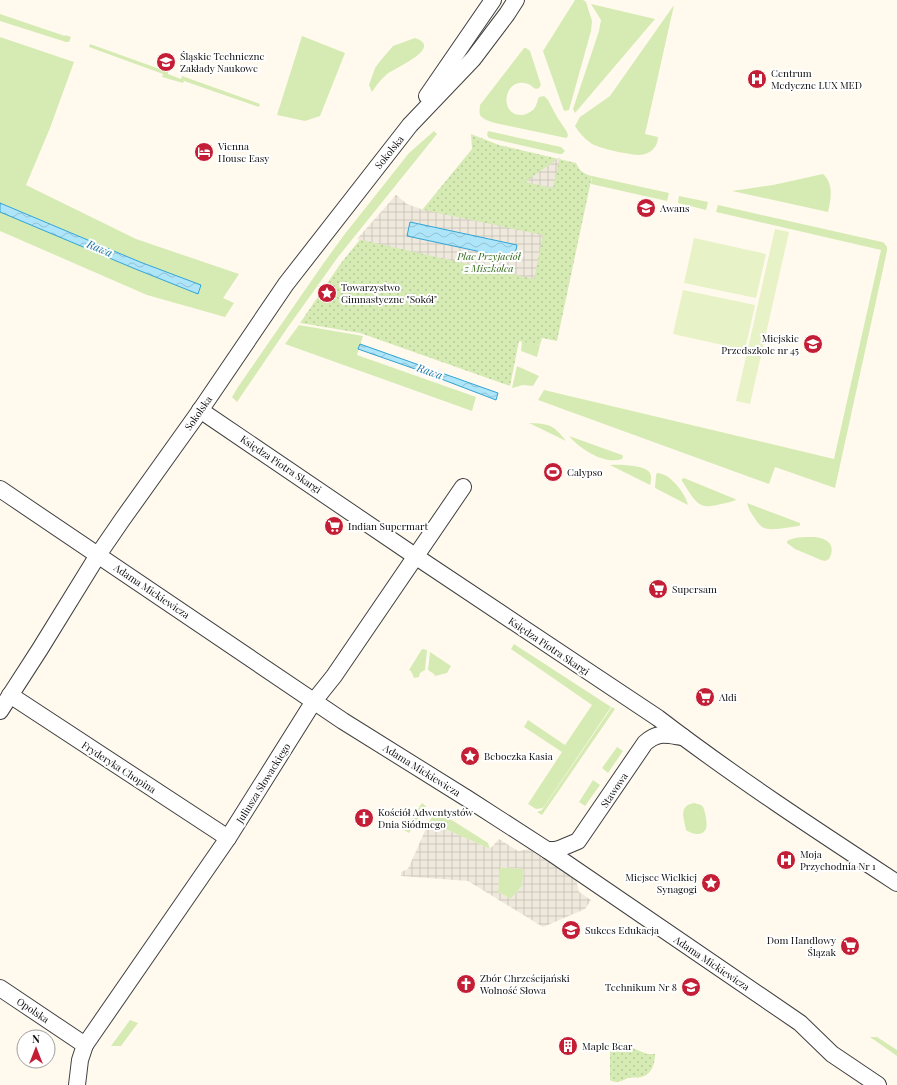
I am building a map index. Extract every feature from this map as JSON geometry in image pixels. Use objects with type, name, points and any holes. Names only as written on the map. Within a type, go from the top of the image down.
[{"type":"street","name":"Sokolska","points":[[410,125],[423,102],[494,0]]},
{"type":"street","name":"Sokolska","points":[[0,711],[98,555],[286,284],[410,125],[473,59],[516,0]]},
{"type":"street","name":"Księdza Piotra Skargi","points":[[200,410],[647,711],[758,790],[897,883]]},
{"type":"street","name":"Juliusza Słowackiego","points":[[77,1085],[80,1060],[85,1045],[228,838],[314,701],[334,676],[462,487]]},
{"type":"street","name":"Adama Mickiewicza","points":[[0,489],[343,721],[468,799],[546,850],[800,1022],[832,1054],[878,1085]]},
{"type":"street","name":"Fryderyka Chopina","points":[[10,696],[228,838]]},
{"type":"street","name":"Stawowa","points":[[546,850],[559,849],[578,841],[652,737],[665,735],[683,737]]},
{"type":"street","name":"Opolska","points":[[0,988],[85,1045]]},
{"type":"green space","points":[[575,0],[583,0],[586,2],[592,21],[591,31],[569,110],[564,111],[543,51]]},
{"type":"green space","points":[[591,4],[655,19],[575,113],[573,109],[599,31],[601,20]]},
{"type":"green space","points":[[674,5],[645,134],[658,137],[655,148],[646,154],[638,155],[614,151],[592,144],[582,136],[575,126],[580,117],[610,96]]},
{"type":"green space","points":[[0,14],[71,37],[69,42],[66,42],[0,21]]},
{"type":"green space","points":[[302,36],[345,53],[320,116],[305,121],[277,115]]},
{"type":"green space","points":[[0,37],[74,62],[50,128],[26,185],[136,239],[239,274],[223,298],[234,303],[225,317],[147,295],[0,231],[0,211],[198,294],[200,285],[140,262],[0,203]]},
{"type":"green space","points":[[415,38],[423,42],[424,47],[421,53],[386,75],[372,92],[369,85],[375,68],[381,60],[393,46]]},
{"type":"green space","points":[[90,44],[168,72],[168,74],[181,79],[182,76],[260,104],[259,107],[184,81],[183,83],[162,77],[163,74],[89,47]]},
{"type":"green space","points":[[524,48],[530,51],[541,85],[536,89],[528,84],[520,83],[513,85],[509,90],[507,97],[509,110],[515,114],[526,114],[534,109],[539,97],[544,96],[548,100],[567,132],[568,136],[566,138],[495,123],[480,115],[480,105]]},
{"type":"green space","points":[[434,131],[437,134],[338,257],[237,402],[232,397],[238,387],[344,235],[409,153]]},
{"type":"green space","points":[[488,131],[561,147],[565,151],[562,154],[559,154],[489,138],[487,135]]},
{"type":"green space","name":"Plac Przyjaciół z Miszkolca","points":[[471,134],[499,145],[576,163],[582,172],[592,176],[557,341],[542,338],[540,345],[519,341],[510,386],[360,333],[300,323],[341,263],[396,195],[406,205],[422,210],[472,149]]},
{"type":"green space","points":[[823,174],[829,182],[831,192],[828,212],[732,191],[773,185]]},
{"type":"green space","points":[[592,176],[669,193],[667,201],[591,184]]},
{"type":"green space","points":[[679,196],[708,202],[706,210],[678,203]]},
{"type":"green space","points":[[718,205],[882,242],[887,247],[835,488],[775,467],[769,484],[538,400],[544,390],[834,459],[881,250],[716,212]]},
{"type":"green space","points":[[775,229],[789,232],[750,404],[736,401]]},
{"type":"green space","points":[[694,238],[766,254],[756,298],[684,283]]},
{"type":"green space","points":[[683,290],[755,305],[745,350],[673,334]]},
{"type":"green space","points":[[299,325],[363,336],[357,355],[476,397],[472,411],[285,344]]},
{"type":"green space","points":[[522,341],[540,345],[537,357],[521,351]]},
{"type":"green space","points":[[517,366],[539,376],[533,386],[523,385],[512,388]]},
{"type":"green space","points":[[529,423],[550,426],[558,431],[566,441]]},
{"type":"green space","points":[[569,436],[622,455],[622,459],[608,460],[593,455],[579,446]]},
{"type":"green space","points":[[610,465],[632,466],[647,470],[651,476],[650,485]]},
{"type":"green space","points":[[657,473],[667,476],[676,484],[684,495],[688,505],[655,488]]},
{"type":"green space","points":[[684,478],[736,500],[711,506],[701,505],[694,499],[682,481]]},
{"type":"green space","points":[[747,503],[800,523],[800,525],[775,529],[762,527],[752,514]]},
{"type":"green space","points":[[802,537],[816,537],[829,542],[831,545],[831,554],[829,559],[825,561],[795,549],[787,543],[787,541]]},
{"type":"green space","points":[[514,644],[611,707],[543,808],[536,809],[528,804],[562,752],[524,727],[528,720],[565,745],[592,705],[511,649]]},
{"type":"green space","points":[[422,649],[427,650],[425,670],[420,673],[419,677],[414,678],[409,670]]},
{"type":"green space","points":[[430,652],[451,666],[447,673],[435,676],[428,670]]},
{"type":"green space","points":[[612,707],[615,709],[542,815],[537,812],[542,810]]},
{"type":"green space","points":[[617,747],[623,751],[608,773],[602,768]]},
{"type":"green space","points":[[593,780],[600,785],[585,806],[579,802]]},
{"type":"green space","points":[[422,803],[426,806],[409,833],[404,830]]},
{"type":"green space","points":[[694,803],[703,807],[705,811],[707,825],[706,829],[704,832],[699,834],[693,834],[686,830],[683,817],[686,807]]},
{"type":"green space","points":[[436,810],[488,843],[490,849],[429,822]]},
{"type":"green space","points":[[499,867],[524,869],[522,886],[511,899],[498,892]]},
{"type":"green space","points":[[130,1020],[138,1023],[121,1046],[111,1046]]},
{"type":"green space","points":[[870,1037],[877,1037],[897,1050],[897,1056]]},
{"type":"green space","points":[[616,1041],[647,1054],[655,1054],[652,1068],[648,1074],[641,1077],[628,1078],[619,1082],[610,1080],[610,1046]]},
{"type":"shaded area","points":[[560,157],[553,188],[525,182]]},
{"type":"shaded area","points":[[396,195],[407,204],[424,210],[543,235],[534,279],[357,239]]},
{"type":"shaded area","points":[[429,822],[490,849],[499,839],[518,851],[529,849],[576,879],[579,892],[591,900],[585,909],[543,927],[468,881],[401,876],[401,872],[408,869]],"holes":[[[500,867],[524,869],[522,886],[511,899],[498,892]]]},
{"type":"water","name":"Rawa","points":[[0,203],[140,262],[201,285],[198,294],[0,212]]},
{"type":"water","points":[[410,222],[517,245],[514,259],[407,236]]},
{"type":"water","name":"Rawa","points":[[360,344],[498,393],[496,400],[358,349]]},
{"type":"place","name":"Śląskie Techniczne Zakłady Naukowe","points":[[166,62]]},
{"type":"place","name":"Centrum Medyczne LUX MED","points":[[757,79]]},
{"type":"place","name":"Vienna House Easy","points":[[204,152]]},
{"type":"place","name":"Awans","points":[[646,208]]},
{"type":"place","name":"Towarzystwo Gimnastyczne \"Sokół\"","points":[[327,293]]},
{"type":"place","name":"Miejskie Przedszkole nr 45","points":[[813,344]]},
{"type":"place","name":"Calypso","points":[[553,472]]},
{"type":"place","name":"Indian Supermart","points":[[334,526]]},
{"type":"place","name":"Supersam","points":[[658,589]]},
{"type":"place","name":"Aldi","points":[[705,697]]},
{"type":"place","name":"Beboczka Kasia","points":[[470,756]]},
{"type":"place","name":"Kościół Adwentystów Dnia Siódmego","points":[[364,818]]},
{"type":"place","name":"Moja Przychodnia Nr 1","points":[[786,860]]},
{"type":"place","name":"Miejsce Wielkiej Synagogi","points":[[711,883]]},
{"type":"place","name":"Sukces Edukacja","points":[[571,930]]},
{"type":"place","name":"Dom Handlowy Ślązak","points":[[850,946]]},
{"type":"place","name":"Zbór Chrześcijański Wolność Słowa","points":[[466,984]]},
{"type":"place","name":"Technikum Nr 8","points":[[691,987]]},
{"type":"place","name":"Maple Bear","points":[[568,1046]]}]
